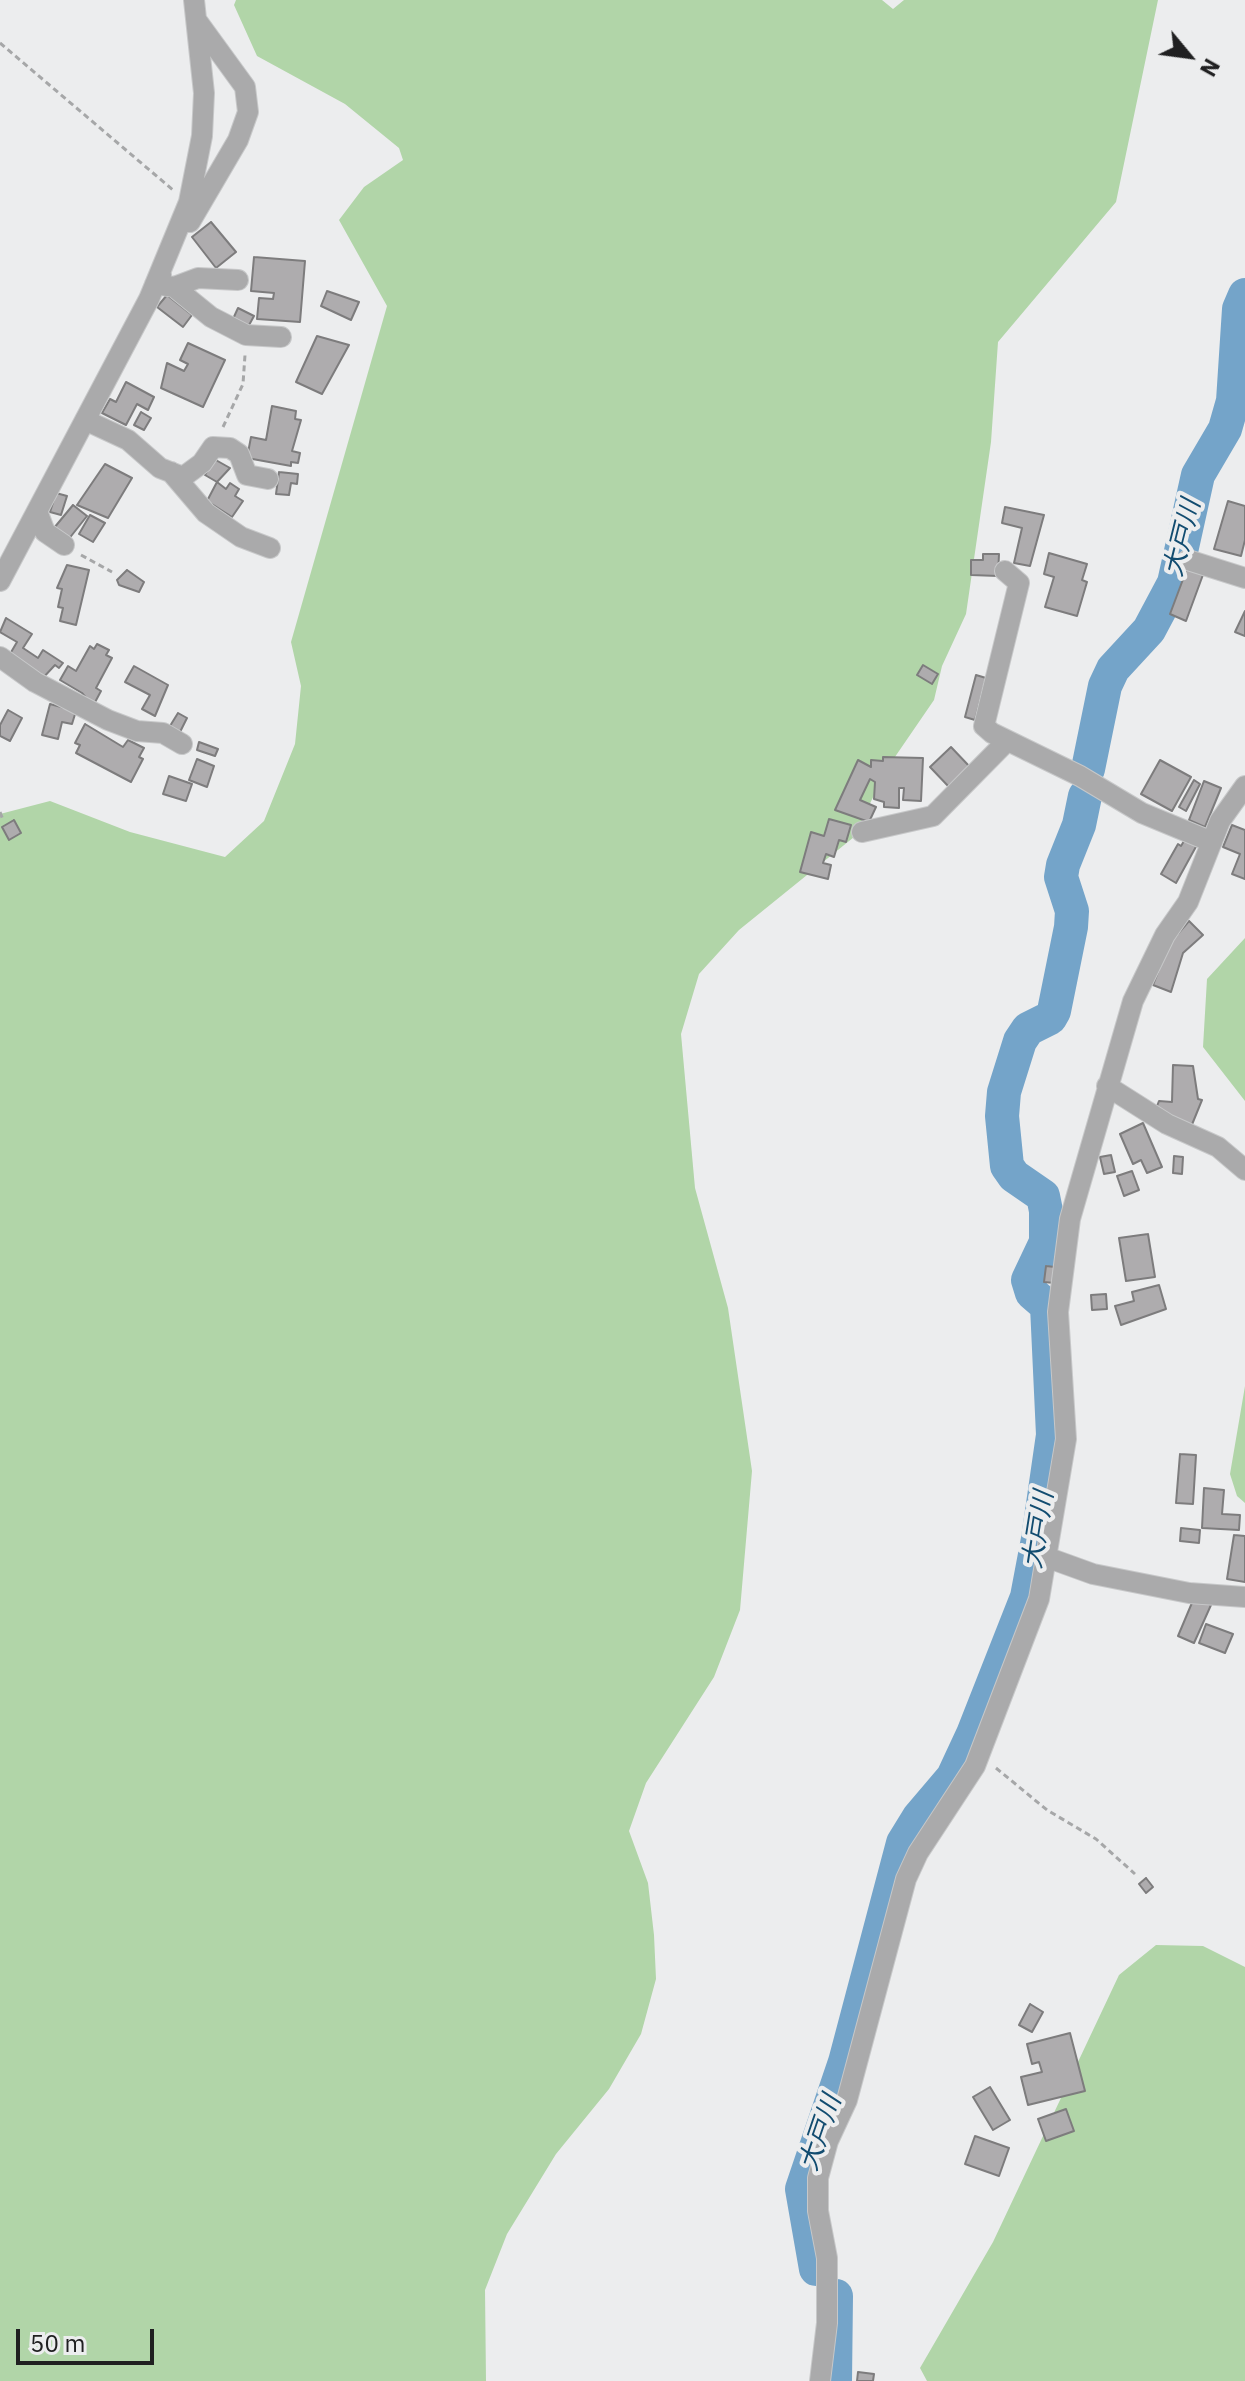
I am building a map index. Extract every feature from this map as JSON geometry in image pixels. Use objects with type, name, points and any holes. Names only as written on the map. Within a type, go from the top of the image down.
[{"type":"street","points":[[164,286],[189,202],[202,136],[204,93],[195,10]]},
{"type":"street","points":[[0,581],[85,420],[164,286],[238,140],[248,112],[245,87],[195,10]]},
{"type":"street","points":[[164,286],[198,278],[238,280]]},
{"type":"street","points":[[164,286],[211,317],[246,335],[281,337]]},
{"type":"street","points":[[85,420],[128,440],[160,468],[183,477],[202,463],[213,447],[230,448],[239,454],[247,475],[268,479]]},
{"type":"street","points":[[171,472],[206,513],[241,537],[270,548]]},
{"type":"street","points":[[37,511],[45,532],[64,545]]},
{"type":"street","points":[[1188,560],[1245,578]]},
{"type":"street","points":[[1005,571],[1019,583],[984,726],[1007,741],[1080,776],[1142,813],[1212,842]]},
{"type":"street","points":[[0,657],[35,682],[108,720],[137,731],[163,733],[182,744]]},
{"type":"street","points":[[862,832],[933,816],[1007,741]]},
{"type":"street","points":[[820,2381],[827,2323],[827,2258],[818,2211],[818,2178],[828,2141],[847,2100],[906,1879],[918,1853],[975,1766],[1039,1599],[1066,1439],[1058,1312],[1070,1219],[1133,1001],[1165,935],[1188,902],[1220,821],[1245,786]]},
{"type":"street","points":[[1107,1086],[1167,1124],[1218,1147],[1245,1170]]},
{"type":"street","points":[[1046,1557],[1093,1574],[1189,1593],[1245,1597]]},
{"type":"path","points":[[0,43],[189,202]]},
{"type":"path","points":[[213,447],[243,384],[246,335]]},
{"type":"path","points":[[64,545],[112,572]]},
{"type":"path","points":[[0,812],[3,820]]},
{"type":"path","points":[[982,1747],[997,1771],[1047,1810],[1096,1839],[1135,1874]]},
{"type":"green space","points":[[236,0],[882,0],[893,9],[904,0],[1158,0],[1116,202],[998,342],[991,442],[966,614],[942,666],[934,700],[886,770],[854,837],[739,930],[699,974],[681,1034],[695,1188],[728,1308],[752,1471],[740,1610],[714,1677],[646,1783],[629,1831],[648,1883],[654,1935],[656,1979],[641,2034],[609,2089],[556,2154],[507,2234],[485,2290],[486,2381],[0,2381],[0,814],[50,801],[130,832],[225,857],[264,821],[295,744],[301,686],[291,642],[387,306],[339,220],[364,187],[403,160],[399,148],[345,104],[257,56],[234,5]]},
{"type":"green space","points":[[1245,938],[1245,1101],[1203,1047],[1207,979]]},
{"type":"green space","points":[[1245,1386],[1245,1503],[1237,1496],[1230,1474]]},
{"type":"green space","points":[[1156,1945],[1203,1946],[1245,1967],[1245,2381],[927,2381],[920,2368],[993,2242],[1119,1975]]},
{"type":"building","points":[[211,222],[236,252],[216,268],[192,237]]},
{"type":"building","points":[[254,257],[305,261],[300,322],[257,319],[259,298],[273,299],[274,293],[251,291]]},
{"type":"building","points":[[327,291],[359,302],[351,320],[321,306]]},
{"type":"building","points":[[167,295],[192,315],[183,327],[157,307]]},
{"type":"building","points":[[238,308],[254,316],[248,327],[233,319]]},
{"type":"building","points":[[317,336],[349,345],[322,394],[296,382]]},
{"type":"building","points":[[188,343],[225,360],[203,407],[161,388],[167,363],[184,371],[188,364],[180,360]]},
{"type":"building","points":[[126,382],[154,397],[148,410],[137,404],[126,425],[102,413],[110,399],[116,402]]},
{"type":"building","points":[[272,406],[296,411],[295,419],[301,420],[292,451],[300,453],[298,463],[291,462],[291,466],[247,458],[251,437],[266,440]]},
{"type":"building","points":[[141,412],[151,418],[144,430],[134,425]]},
{"type":"building","points":[[214,459],[230,468],[217,482],[205,475]]},
{"type":"building","points":[[105,464],[132,478],[108,518],[77,505]]},
{"type":"building","points":[[279,472],[298,474],[297,484],[291,483],[289,495],[276,494]]},
{"type":"building","points":[[217,482],[226,489],[230,483],[239,489],[235,496],[243,501],[232,517],[207,501]]},
{"type":"building","points":[[56,493],[67,496],[61,515],[50,512]]},
{"type":"building","points":[[1228,501],[1245,506],[1245,540],[1241,556],[1214,549]]},
{"type":"building","points":[[73,505],[87,516],[68,540],[54,528]]},
{"type":"building","points":[[1005,507],[1044,515],[1030,566],[1014,563],[1022,528],[1002,523]]},
{"type":"building","points":[[90,515],[105,523],[93,542],[79,534]]},
{"type":"building","points":[[1049,553],[1087,564],[1082,580],[1087,582],[1077,616],[1045,607],[1054,577],[1044,574]]},
{"type":"building","points":[[983,554],[999,554],[998,576],[971,575],[971,560],[983,560]]},
{"type":"building","points":[[67,565],[89,570],[76,625],[60,621],[63,608],[58,607],[62,589],[57,588]]},
{"type":"building","points":[[1188,566],[1204,572],[1186,621],[1170,614]]},
{"type":"building","points":[[127,570],[144,582],[139,592],[119,585],[117,580]]},
{"type":"building","points":[[1245,611],[1245,636],[1235,632]]},
{"type":"building","points":[[6,618],[32,634],[23,648],[38,658],[43,650],[63,663],[59,668],[55,665],[41,680],[10,654],[17,642],[0,632]]},
{"type":"building","points":[[97,644],[109,650],[106,655],[112,658],[96,688],[101,691],[93,706],[82,693],[60,680],[68,666],[76,671],[90,646],[94,649]]},
{"type":"building","points":[[923,665],[938,674],[932,684],[917,675]]},
{"type":"building","points":[[134,666],[168,685],[155,716],[142,709],[150,695],[125,682]]},
{"type":"building","points":[[976,675],[986,678],[975,720],[965,717]]},
{"type":"building","points":[[50,704],[76,711],[72,724],[62,722],[58,739],[42,735]]},
{"type":"building","points":[[8,710],[22,718],[10,741],[0,736],[0,725]]},
{"type":"building","points":[[178,713],[187,718],[180,732],[170,726]]},
{"type":"building","points":[[85,724],[123,747],[128,740],[144,748],[139,757],[143,759],[131,782],[76,753],[80,745],[75,743]]},
{"type":"building","points":[[199,742],[218,749],[215,756],[197,750]]},
{"type":"building","points":[[951,747],[970,767],[949,787],[930,767]]},
{"type":"building","points":[[883,757],[923,758],[921,801],[903,800],[904,788],[899,788],[899,808],[884,807],[884,802],[874,799],[875,782],[870,779],[860,800],[876,807],[869,822],[835,810],[858,760],[871,767],[871,760],[883,761]]},
{"type":"building","points":[[197,759],[214,766],[207,787],[189,780]]},
{"type":"building","points":[[1160,760],[1191,777],[1172,811],[1141,794]]},
{"type":"building","points":[[169,776],[192,784],[186,801],[163,794]]},
{"type":"building","points":[[1194,780],[1200,784],[1186,811],[1179,807]]},
{"type":"building","points":[[1204,781],[1221,788],[1205,827],[1189,820]]},
{"type":"building","points":[[829,819],[851,825],[846,842],[839,840],[834,857],[826,854],[823,863],[831,865],[828,879],[800,872],[811,832],[824,836]]},
{"type":"building","points":[[14,820],[21,833],[9,840],[2,827]]},
{"type":"building","points":[[1232,825],[1245,830],[1245,879],[1232,874],[1240,854],[1223,847]]},
{"type":"building","points":[[1187,836],[1198,843],[1176,883],[1161,874],[1178,844],[1181,846]]},
{"type":"building","points":[[1189,921],[1203,935],[1183,953],[1171,992],[1153,985],[1169,944]]},
{"type":"building","points":[[1173,1065],[1193,1066],[1198,1099],[1202,1100],[1191,1127],[1155,1111],[1159,1101],[1172,1102]]},
{"type":"building","points":[[1143,1123],[1162,1167],[1147,1173],[1141,1160],[1133,1164],[1120,1134]]},
{"type":"building","points":[[1111,1155],[1115,1172],[1104,1174],[1100,1157]]},
{"type":"building","points":[[1174,1156],[1183,1157],[1182,1174],[1173,1173]]},
{"type":"building","points":[[1132,1171],[1139,1190],[1124,1196],[1117,1176]]},
{"type":"building","points":[[1148,1234],[1155,1277],[1126,1281],[1119,1238]]},
{"type":"building","points":[[1046,1266],[1055,1267],[1054,1283],[1044,1282]]},
{"type":"building","points":[[1159,1285],[1166,1309],[1121,1325],[1115,1306],[1134,1301],[1132,1292]]},
{"type":"building","points":[[1106,1294],[1107,1309],[1092,1310],[1091,1295]]},
{"type":"building","points":[[1180,1454],[1196,1455],[1193,1504],[1176,1503]]},
{"type":"building","points":[[1204,1488],[1224,1490],[1222,1514],[1240,1515],[1239,1530],[1202,1528]]},
{"type":"building","points":[[1181,1528],[1200,1530],[1199,1543],[1180,1541]]},
{"type":"building","points":[[1234,1535],[1245,1536],[1245,1582],[1227,1579]]},
{"type":"building","points":[[1194,1598],[1211,1605],[1194,1643],[1178,1636]]},
{"type":"building","points":[[1206,1624],[1233,1634],[1225,1653],[1199,1643]]},
{"type":"building","points":[[1146,1878],[1153,1887],[1146,1893],[1139,1884]]},
{"type":"building","points":[[1030,2004],[1043,2012],[1032,2032],[1019,2025]]},
{"type":"building","points":[[1070,2033],[1085,2091],[1028,2105],[1021,2077],[1042,2072],[1039,2062],[1032,2064],[1027,2044]]},
{"type":"building","points":[[990,2087],[1010,2120],[993,2130],[973,2097]]},
{"type":"building","points":[[1066,2109],[1074,2131],[1046,2141],[1038,2119]]},
{"type":"building","points":[[975,2136],[1009,2148],[999,2176],[965,2164]]},
{"type":"building","points":[[858,2372],[874,2374],[873,2381],[857,2381]]},
{"type":"waterway","name":"大戸川","points":[[1088,769],[1105,686],[1113,669],[1149,630],[1174,583],[1198,475],[1225,429],[1233,401],[1239,309],[1245,295]]},
{"type":"waterway","name":"大戸川","points":[[816,2269],[802,2189],[845,2062],[903,1843],[919,1817],[953,1777],[973,1734],[1027,1597],[1038,1539],[1053,1435],[1047,1306],[1032,1293],[1028,1280],[1046,1242],[1046,1211],[1043,1196],[1014,1176],[1007,1166],[1002,1116],[1004,1092],[1020,1041],[1028,1029],[1050,1018],[1054,1011],[1072,911],[1061,877],[1079,825],[1085,796]]},
{"type":"waterway","name":"大戸川","points":[[835,2381],[836,2296]]}]
